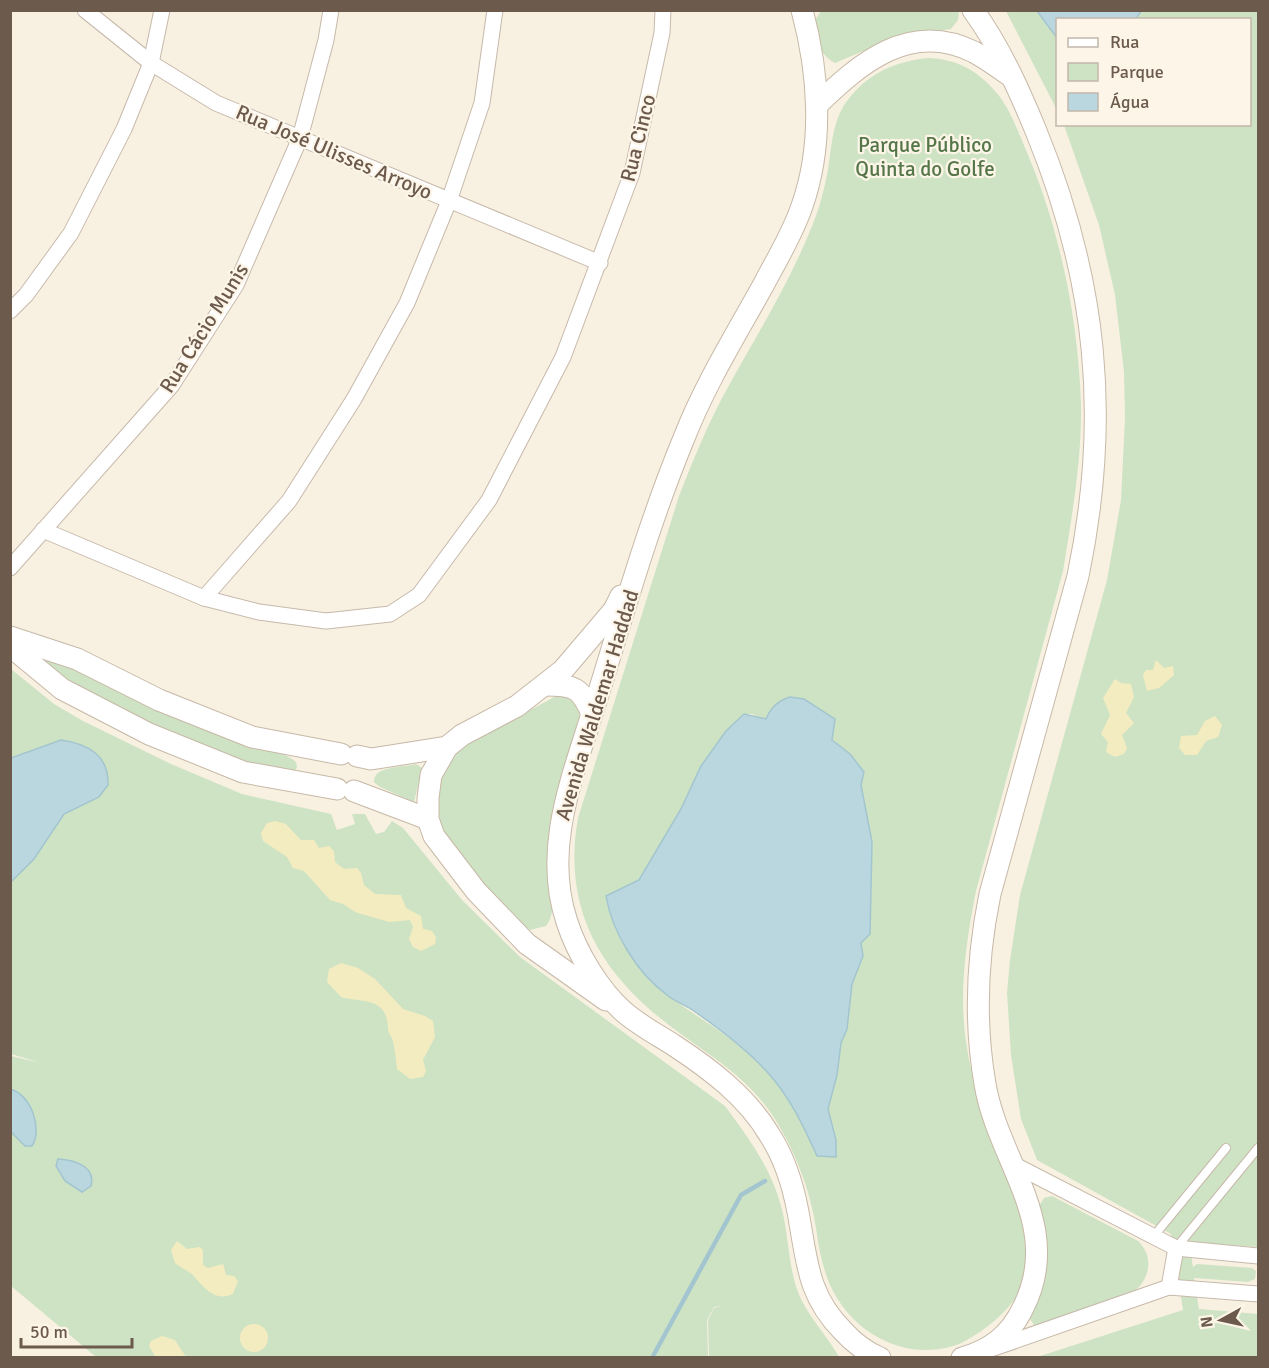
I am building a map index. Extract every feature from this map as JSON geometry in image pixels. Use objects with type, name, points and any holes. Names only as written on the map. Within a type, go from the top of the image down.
[{"type":"main road","name":"Avenida Waldemar Haddad","points":[[802,10],[811,48],[817,105],[813,154],[803,205],[789,237],[706,389],[684,437],[645,547],[561,814],[558,841],[560,896],[567,924],[582,955],[622,1011],[714,1074],[741,1099],[768,1132],[787,1171],[798,1210],[808,1270],[816,1295],[829,1317],[849,1338],[876,1357]]},
{"type":"main road","points":[[968,1356],[996,1344],[1017,1321],[1029,1297],[1038,1256],[1030,1206],[995,1124],[985,1086],[980,1049],[978,999],[980,948],[990,894],[1078,576],[1089,522],[1096,404],[1091,326],[1084,285],[1055,179],[1012,76],[973,10]]},
{"type":"main road","points":[[817,105],[866,61],[888,50],[910,44],[951,44],[974,52],[1012,76]]},
{"type":"main road","points":[[622,1011],[527,944],[504,922],[442,850],[428,819],[431,775],[447,747],[462,735],[517,706],[563,670],[614,610],[645,547]]},
{"type":"main road","points":[[10,637],[77,659],[159,700],[252,737],[311,750],[356,756],[447,747]]},
{"type":"main road","points":[[10,646],[62,689],[149,734],[243,772],[305,785],[352,791],[428,819]]},
{"type":"main road","points":[[546,685],[565,685],[577,689],[585,698],[592,714]]},
{"type":"main road","points":[[305,785],[311,750]]},
{"type":"main road","points":[[352,791],[356,756]]},
{"type":"street","name":"Rua José Ulisses Arroyo","points":[[85,10],[151,63],[216,103],[600,263]]},
{"type":"street","points":[[10,311],[26,295],[71,233],[124,129],[151,63],[162,10]]},
{"type":"street","name":"Rua Cácio Munis","points":[[10,568],[172,385],[236,285],[300,138],[327,40],[332,10]]},
{"type":"street","points":[[204,598],[289,501],[354,399],[407,303],[449,201],[482,103],[495,10]]},
{"type":"street","name":"Rua Cinco","points":[[43,530],[204,598],[259,612],[326,621],[390,614],[418,595],[489,500],[563,357],[632,173],[662,33],[663,10]]},
{"type":"street","points":[[60,512],[72,541]]},
{"type":"street","points":[[1011,1163],[1152,1238],[1176,1248],[1258,1256]]},
{"type":"street","points":[[1169,1287],[1176,1248]]},
{"type":"street","points":[[968,1356],[1169,1287],[1258,1294]]},
{"type":"lane","points":[[1152,1238],[1226,1148]]},
{"type":"lane","points":[[1176,1248],[1258,1148]]},
{"type":"green space","points":[[821,11],[959,11],[958,20],[951,29],[894,38],[835,63],[825,55],[817,39],[815,20]]},
{"type":"green space","points":[[1006,11],[1258,11],[1258,1247],[1189,1242],[1193,1267],[1197,1264],[1252,1268],[1256,1271],[1255,1279],[1248,1282],[1194,1278],[1199,1309],[1258,1314],[1258,1357],[1037,1357],[1183,1310],[1171,1234],[1037,1160],[1021,1119],[1011,1055],[1007,993],[1020,895],[1107,580],[1121,500],[1125,418],[1124,372],[1115,295],[1099,225],[1064,126],[1251,126],[1251,18],[1056,18],[1056,108]]},
{"type":"green space","name":"Parque Público Quinta do Golfe","points":[[928,58],[957,63],[981,77],[995,91],[1011,116],[1036,174],[1056,238],[1071,304],[1079,371],[1081,425],[1073,508],[1063,571],[976,891],[964,969],[963,1009],[967,1048],[978,1095],[1026,1233],[1025,1277],[1012,1303],[990,1325],[959,1344],[928,1350],[891,1344],[865,1329],[844,1309],[829,1283],[824,1268],[803,1176],[778,1124],[747,1085],[654,1013],[630,991],[611,967],[595,942],[583,914],[576,885],[574,853],[578,818],[679,496],[715,412],[801,253],[824,189],[833,137],[842,109],[855,91],[883,70],[904,62]],"holes":[[[804,699],[814,705],[832,729],[832,740],[850,754],[864,772],[861,785],[872,842],[870,934],[861,943],[863,956],[852,984],[847,1029],[841,1043],[828,1109],[836,1140],[817,1155],[802,1123],[776,1082],[757,1061],[733,1041],[657,987],[641,969],[610,914],[616,891],[639,880],[681,809],[701,766],[726,731],[744,714],[752,714],[766,720],[772,708],[780,702]]]},
{"type":"green space","points":[[27,648],[186,722],[241,743],[285,755],[296,762],[297,768],[294,771],[253,765],[174,736],[73,686]]},
{"type":"green space","points":[[11,669],[54,704],[83,721],[171,764],[242,794],[331,814],[337,830],[355,824],[352,814],[365,814],[376,834],[384,832],[392,821],[403,828],[462,900],[520,957],[725,1106],[750,1141],[777,1192],[795,1283],[803,1303],[839,1357],[709,1357],[708,1320],[714,1308],[722,1306],[714,1307],[707,1320],[708,1357],[96,1357],[11,1286],[11,1056],[41,1063],[11,1054]]},
{"type":"green space","points":[[558,695],[578,705],[578,732],[550,826],[554,893],[551,917],[546,926],[530,930],[510,916],[449,844],[436,813],[439,781],[459,749]]},
{"type":"green space","points":[[416,764],[422,768],[414,802],[374,782],[375,777],[384,770]]},
{"type":"green space","points":[[1052,1196],[1138,1241],[1146,1253],[1148,1266],[1141,1284],[1129,1294],[1035,1326],[1029,1318],[1039,1206],[1044,1198]]},
{"type":"sand","points":[[1156,660],[1164,668],[1173,666],[1174,675],[1159,688],[1147,691],[1143,675],[1146,670],[1153,670]]},
{"type":"sand","points":[[1115,679],[1121,683],[1131,684],[1134,697],[1126,713],[1134,723],[1122,735],[1127,748],[1124,754],[1115,757],[1106,752],[1108,742],[1101,734],[1110,715],[1103,698]]},
{"type":"sand","points":[[1215,716],[1222,725],[1218,737],[1206,741],[1197,755],[1185,755],[1179,748],[1181,736],[1197,735],[1205,721]]},
{"type":"sand","points":[[275,821],[286,824],[301,840],[314,840],[319,848],[329,846],[334,851],[335,862],[344,869],[357,868],[364,885],[375,894],[401,895],[406,908],[421,916],[423,929],[432,931],[436,937],[435,944],[421,951],[413,947],[409,939],[413,927],[410,920],[389,922],[355,912],[343,904],[330,900],[304,871],[293,868],[287,857],[263,841],[261,833],[267,823]]},
{"type":"sand","points":[[341,963],[358,968],[375,979],[403,1009],[433,1021],[435,1037],[423,1060],[426,1071],[423,1077],[410,1079],[397,1069],[394,1044],[387,1018],[379,1006],[366,1001],[341,997],[327,982],[329,969]]},
{"type":"sand","points":[[177,1241],[187,1249],[200,1247],[203,1250],[203,1265],[208,1268],[223,1264],[226,1275],[234,1276],[238,1281],[233,1294],[214,1295],[204,1288],[192,1274],[175,1263],[171,1250]]},
{"type":"sand","points":[[254,1324],[264,1328],[268,1338],[264,1348],[254,1352],[244,1348],[240,1338],[244,1328]]},
{"type":"sand","points":[[162,1336],[175,1340],[186,1357],[155,1356],[149,1346],[151,1341]]},
{"type":"water","points":[[1037,11],[1141,11],[1137,18],[1056,18],[1056,37]]},
{"type":"water","points":[[790,697],[804,699],[835,719],[832,740],[850,754],[864,772],[861,785],[872,842],[870,934],[861,943],[863,956],[852,984],[847,1029],[841,1043],[837,1075],[828,1109],[836,1140],[836,1157],[817,1156],[790,1102],[751,1055],[711,1023],[656,986],[636,964],[614,924],[606,896],[639,880],[681,809],[701,766],[726,731],[744,714],[766,719],[775,705]]},
{"type":"water","points":[[61,740],[80,744],[95,753],[105,766],[108,785],[99,797],[64,814],[34,859],[11,882],[11,758]]},
{"type":"water","points":[[10,1089],[24,1098],[33,1113],[36,1131],[32,1146],[25,1146],[11,1132]]},
{"type":"water","points":[[58,1159],[77,1163],[87,1169],[92,1179],[91,1186],[82,1192],[65,1181],[56,1166]]},
{"type":"waterway","points":[[652,1358],[741,1195],[765,1181]]}]
